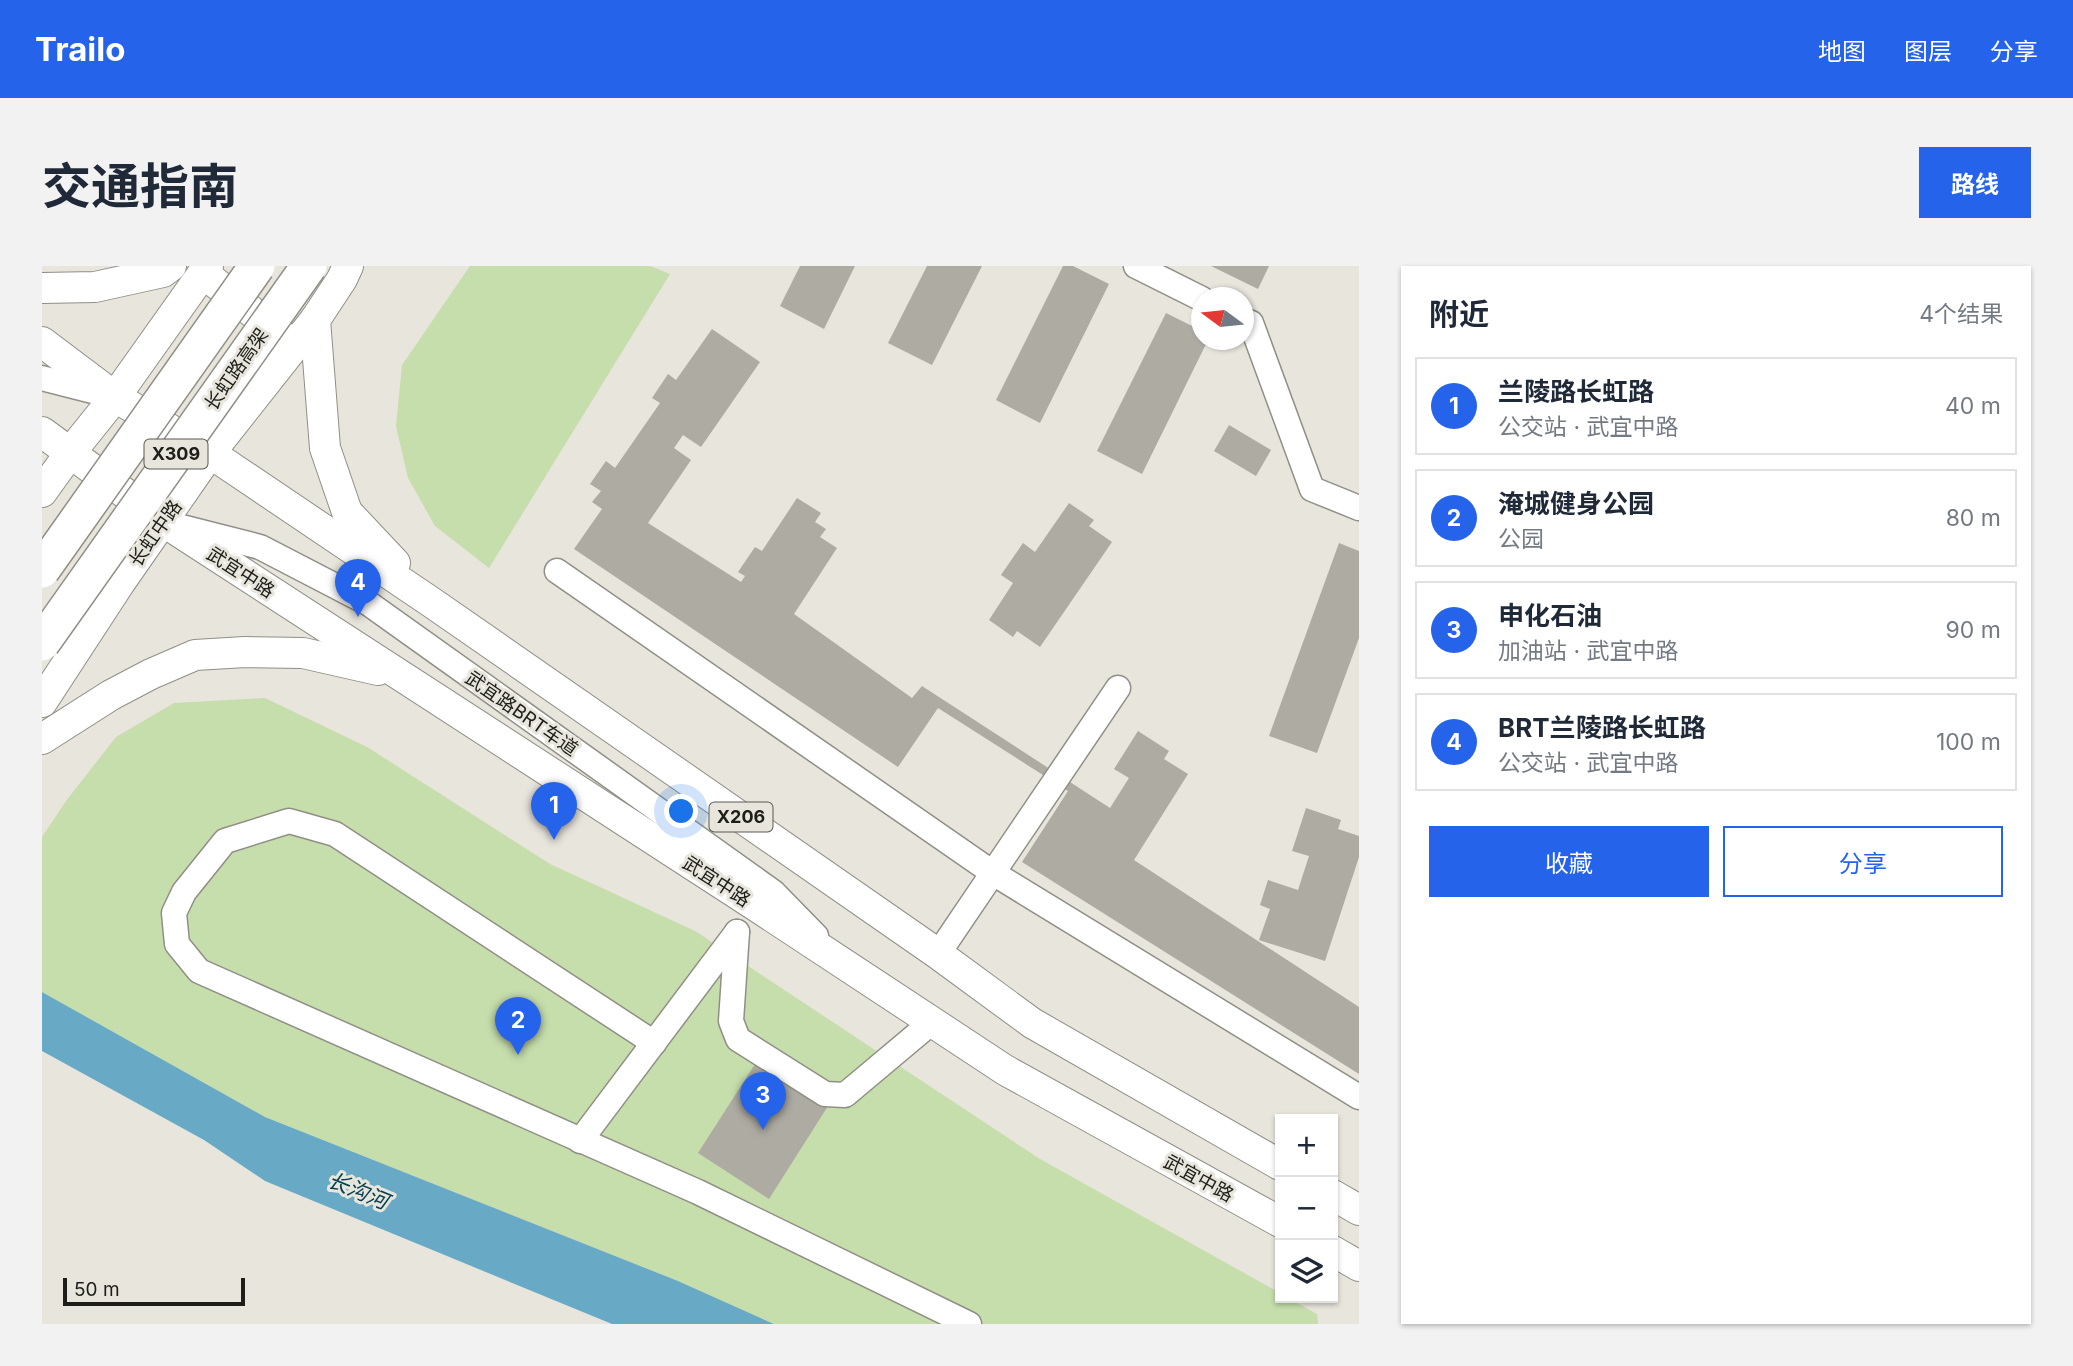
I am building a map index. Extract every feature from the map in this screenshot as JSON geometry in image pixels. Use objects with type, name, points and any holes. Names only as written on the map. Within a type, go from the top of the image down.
[{"type":"highway","name":"X309","points":[[42,570],[257,266]]},
{"type":"highway","name":"长虹路高架","points":[[42,643],[309,266]]},
{"type":"main road","points":[[42,288],[95,287],[163,272],[171,266]]},
{"type":"main road","points":[[42,492],[115,397],[205,270],[295,345]]},
{"type":"main road","name":"长虹中路","points":[[42,702],[119,584],[210,453],[352,270]]},
{"type":"main road","points":[[315,320],[324,448],[347,512],[431,602]]},
{"type":"main road","points":[[42,342],[115,397],[210,453]]},
{"type":"main road","name":"武宜中路","points":[[42,432],[164,522],[1005,1070],[1275,1219]]},
{"type":"main road","name":"X206","points":[[210,453],[431,602],[938,954],[1031,1023],[1275,1162]]},
{"type":"main road","points":[[42,739],[111,695],[150,674],[195,655],[303,653],[400,675]]},
{"type":"main road","points":[[1338,1198],[1359,1210]]},
{"type":"main road","points":[[1338,1254],[1359,1266]]},
{"type":"lane","points":[[1136,266],[1191,294]]},
{"type":"lane","points":[[1254,331],[1312,489],[1359,508]]},
{"type":"lane","points":[[42,378],[115,397]]},
{"type":"lane","name":"武宜路BRT车道","points":[[164,522],[260,547],[368,603],[773,892],[844,965]]},
{"type":"lane","points":[[557,571],[993,873],[1359,1097]]},
{"type":"lane","points":[[938,954],[1118,688]]},
{"type":"lane","points":[[653,1043],[335,834],[289,821],[225,841],[184,892],[174,913],[177,944],[199,971],[698,1192],[969,1324]]},
{"type":"lane","points":[[580,1141],[756,906]]},
{"type":"lane","points":[[737,932],[731,1021],[738,1039],[825,1094],[845,1095],[932,1022]]},
{"type":"green space","points":[[470,266],[650,266],[670,274],[489,568],[435,526],[408,478],[396,426],[402,365]]},
{"type":"green space","points":[[265,698],[367,747],[550,864],[695,931],[1040,1159],[1275,1290],[1275,1303],[1297,1303],[1317,1314],[1318,1324],[774,1324],[678,1281],[265,1117],[42,992],[42,837],[66,801],[116,737],[174,703]]},
{"type":"water","name":"长沟河","points":[[42,992],[265,1117],[678,1281],[774,1324],[612,1324],[265,1181],[204,1140],[42,1051]]},
{"type":"building","points":[[800,266],[855,266],[824,329],[780,306]]},
{"type":"building","points":[[927,266],[982,266],[932,365],[888,343]]},
{"type":"building","points":[[1063,266],[1073,266],[1109,284],[1040,423],[996,400]]},
{"type":"building","points":[[1211,266],[1269,266],[1258,289]]},
{"type":"building","points":[[1166,313],[1191,326],[1191,350],[1203,350],[1142,474],[1097,451]]},
{"type":"building","points":[[712,329],[760,362],[701,447],[683,435],[674,448],[691,460],[648,523],[741,582],[745,576],[738,572],[755,547],[762,551],[797,498],[821,513],[815,522],[826,529],[820,537],[837,548],[794,614],[912,698],[922,686],[1110,808],[1129,778],[1114,769],[1138,731],[1169,751],[1164,759],[1188,774],[1134,860],[1359,1007],[1359,1074],[1022,862],[1068,791],[938,708],[898,767],[574,549],[602,509],[592,502],[601,491],[590,484],[606,461],[615,468],[660,403],[652,398],[668,374],[676,380]]},
{"type":"building","points":[[1229,425],[1271,450],[1256,476],[1214,451]]},
{"type":"building","points":[[1069,503],[1094,520],[1089,526],[1112,542],[1040,647],[1017,631],[1013,637],[989,620],[1013,583],[1001,575],[1023,543],[1035,552]]},
{"type":"building","points":[[1339,543],[1359,551],[1359,638],[1317,753],[1269,736]]},
{"type":"building","points":[[1306,808],[1341,820],[1338,829],[1359,836],[1359,857],[1325,961],[1259,940],[1270,909],[1260,905],[1268,880],[1298,890],[1309,856],[1292,851]]},
{"type":"building","points":[[757,1061],[828,1106],[769,1199],[698,1153]]},
{"type":"place","name":"BRT兰陵路长虹路","points":[[358,617]]},
{"type":"place","name":"兰陵路长虹路","points":[[554,840]]},
{"type":"place","name":"淹城健身公园","points":[[518,1055]]},
{"type":"place","name":"申化石油","points":[[763,1130]]}]
